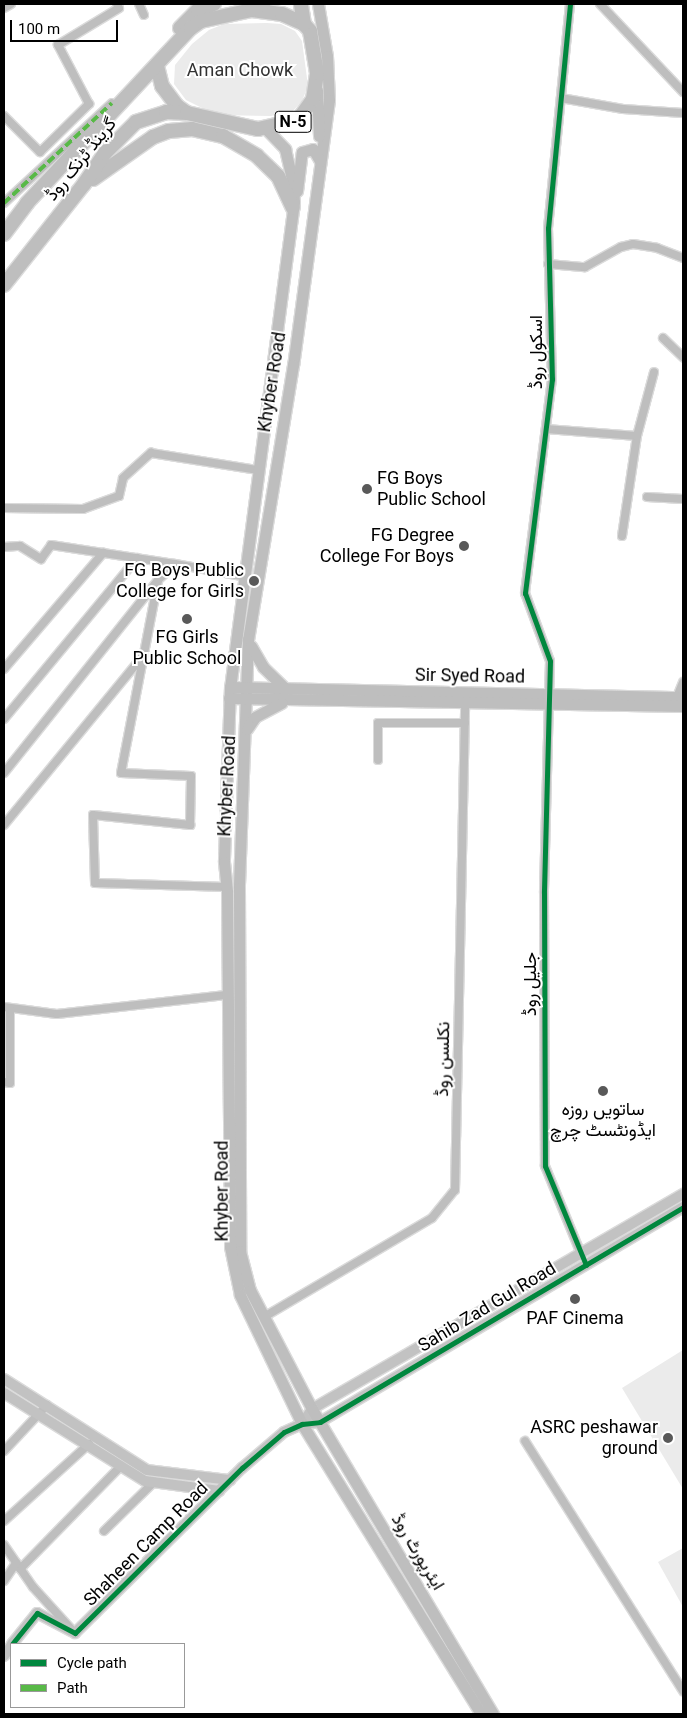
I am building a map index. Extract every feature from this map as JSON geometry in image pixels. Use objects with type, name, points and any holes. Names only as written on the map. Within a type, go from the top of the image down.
[{"type":"highway","points":[[27,204],[112,102],[189,18],[214,4]]},
{"type":"highway","name":"گرینڈ ٹرنک روڈ","points":[[4,285],[84,184],[105,153],[129,127],[159,113],[187,113],[242,127],[266,129],[298,120],[313,99],[317,73],[310,31],[304,24],[301,4]]},
{"type":"highway","points":[[258,7],[282,14],[304,24]]},
{"type":"highway","name":"گرینڈ ٹرنک روڈ","points":[[4,234],[27,204],[157,66],[176,42],[201,21],[258,7]]},
{"type":"highway","points":[[157,66],[162,86],[176,106],[187,113]]},
{"type":"highway","points":[[84,184],[153,137],[168,131],[192,129],[224,136],[257,156],[278,176],[293,205]]},
{"type":"main road","points":[[318,4],[327,56],[329,100],[320,157]]},
{"type":"main road","points":[[317,73],[320,157]]},
{"type":"main road","points":[[266,129],[285,149],[293,183],[293,205]]},
{"type":"main road","points":[[293,205],[302,152],[313,149],[320,157]]},
{"type":"main road","name":"Khyber Road","points":[[312,1409],[250,1290],[240,1251],[239,888],[247,730],[248,639],[293,365],[320,157]]},
{"type":"main road","name":"Khyber Road","points":[[293,205],[242,576],[229,693],[224,862],[227,887],[226,995],[230,1247],[240,1296],[302,1424],[481,1714]]},
{"type":"main road","points":[[248,639],[254,655],[288,695]]},
{"type":"main road","points":[[229,693],[288,695]]},
{"type":"main road","points":[[247,730],[255,717],[288,695]]},
{"type":"main road","name":"Sir Syed Road","points":[[288,695],[546,700],[681,700]]},
{"type":"main road","name":"Sir Syed Road","points":[[288,695],[465,704],[546,700]]},
{"type":"main road","name":"ایئرپورٹ روڈ","points":[[312,1409],[493,1714]]},
{"type":"street","points":[[4,8],[11,4]]},
{"type":"street","points":[[4,116],[40,152],[89,104],[58,45],[119,8],[117,4]]},
{"type":"street","points":[[138,4],[144,15]]},
{"type":"street","name":"اسکول روڈ","points":[[546,700],[550,661],[525,593],[552,379],[548,228],[570,4]]},
{"type":"street","points":[[600,4],[683,92]]},
{"type":"street","points":[[561,98],[624,109],[683,113]]},
{"type":"street","points":[[4,204],[112,102]]},
{"type":"street","points":[[548,264],[585,267],[621,247],[633,244],[657,248],[683,258]]},
{"type":"street","points":[[663,338],[683,358]]},
{"type":"street","points":[[622,536],[637,436],[654,372]]},
{"type":"street","points":[[546,429],[637,436]]},
{"type":"street","points":[[4,508],[83,509],[119,496],[123,478],[151,453],[257,470]]},
{"type":"street","points":[[647,497],[683,499]]},
{"type":"street","points":[[4,547],[20,546],[41,559],[51,545],[242,576]]},
{"type":"street","points":[[4,669],[103,553]]},
{"type":"street","points":[[4,719],[138,558]]},
{"type":"street","points":[[4,772],[158,580],[175,564]]},
{"type":"street","points":[[158,580],[121,773],[191,776],[190,825],[93,815],[95,882],[227,887]]},
{"type":"street","points":[[4,825],[143,656]]},
{"type":"street","points":[[681,700],[683,682]]},
{"type":"street","name":"جلیل روڈ","points":[[546,700],[544,1166],[586,1265]]},
{"type":"street","name":"نکلسن روڈ","points":[[269,1314],[432,1218],[455,1190],[465,704]]},
{"type":"street","points":[[378,760],[378,722],[465,724]]},
{"type":"street","points":[[4,1082],[10,1083],[7,1008],[58,1014],[226,995]]},
{"type":"street","name":"Sahib Zad Gul Road","points":[[302,1424],[312,1409],[683,1194]]},
{"type":"street","name":"Sahib Zad Gul Road","points":[[302,1424],[320,1422],[683,1206]]},
{"type":"street","points":[[4,1379],[147,1470],[230,1480]]},
{"type":"street","points":[[4,1393],[89,1444],[121,1466],[153,1483],[219,1490]]},
{"type":"street","points":[[4,1451],[42,1415],[47,1405]]},
{"type":"street","name":"Shaheen Camp Road","points":[[75,1633],[219,1490],[278,1436],[302,1424]]},
{"type":"street","points":[[525,1441],[683,1691]]},
{"type":"street","points":[[4,1521],[89,1444]]},
{"type":"street","points":[[4,1581],[121,1466]]},
{"type":"street","points":[[104,1531],[153,1483]]},
{"type":"street","points":[[4,1545],[18,1566],[75,1633]]},
{"type":"street","points":[[14,1643],[37,1613],[75,1633]]},
{"type":"green space","name":"Aman Chowk","points":[[224,24],[281,24],[295,31],[302,41],[308,86],[302,101],[293,111],[271,116],[216,115],[186,100],[174,84],[175,65],[192,44],[209,30]]},
{"type":"green space","name":"ASRC peshawar ground","points":[[683,1350],[683,1489],[622,1388]]},
{"type":"green space","points":[[683,1548],[683,1607],[658,1562]]},
{"type":"marked path","points":[[4,203],[112,103]]},
{"type":"cycle path","points":[[570,4],[548,228],[552,379],[525,593],[550,661],[544,893],[545,1166],[586,1265]]},
{"type":"cycle path","points":[[13,1643],[37,1613],[75,1633],[242,1468],[284,1432],[302,1424],[320,1422],[683,1207]]},
{"type":"place","name":"FG Boys Public School","points":[[367,489]]},
{"type":"place","name":"FG Degree College For Boys","points":[[464,546]]},
{"type":"place","name":"FG Boys Public College for Girls","points":[[254,581]]},
{"type":"place","name":"FG Girls Public School","points":[[187,619]]},
{"type":"place","name":"ساتویں روزہ ایڈونٹسٹ چرچ","points":[[603,1091]]},
{"type":"place","name":"PAF Cinema","points":[[575,1299]]},
{"type":"place","name":"ASRC peshawar ground","points":[[668,1438]]}]
